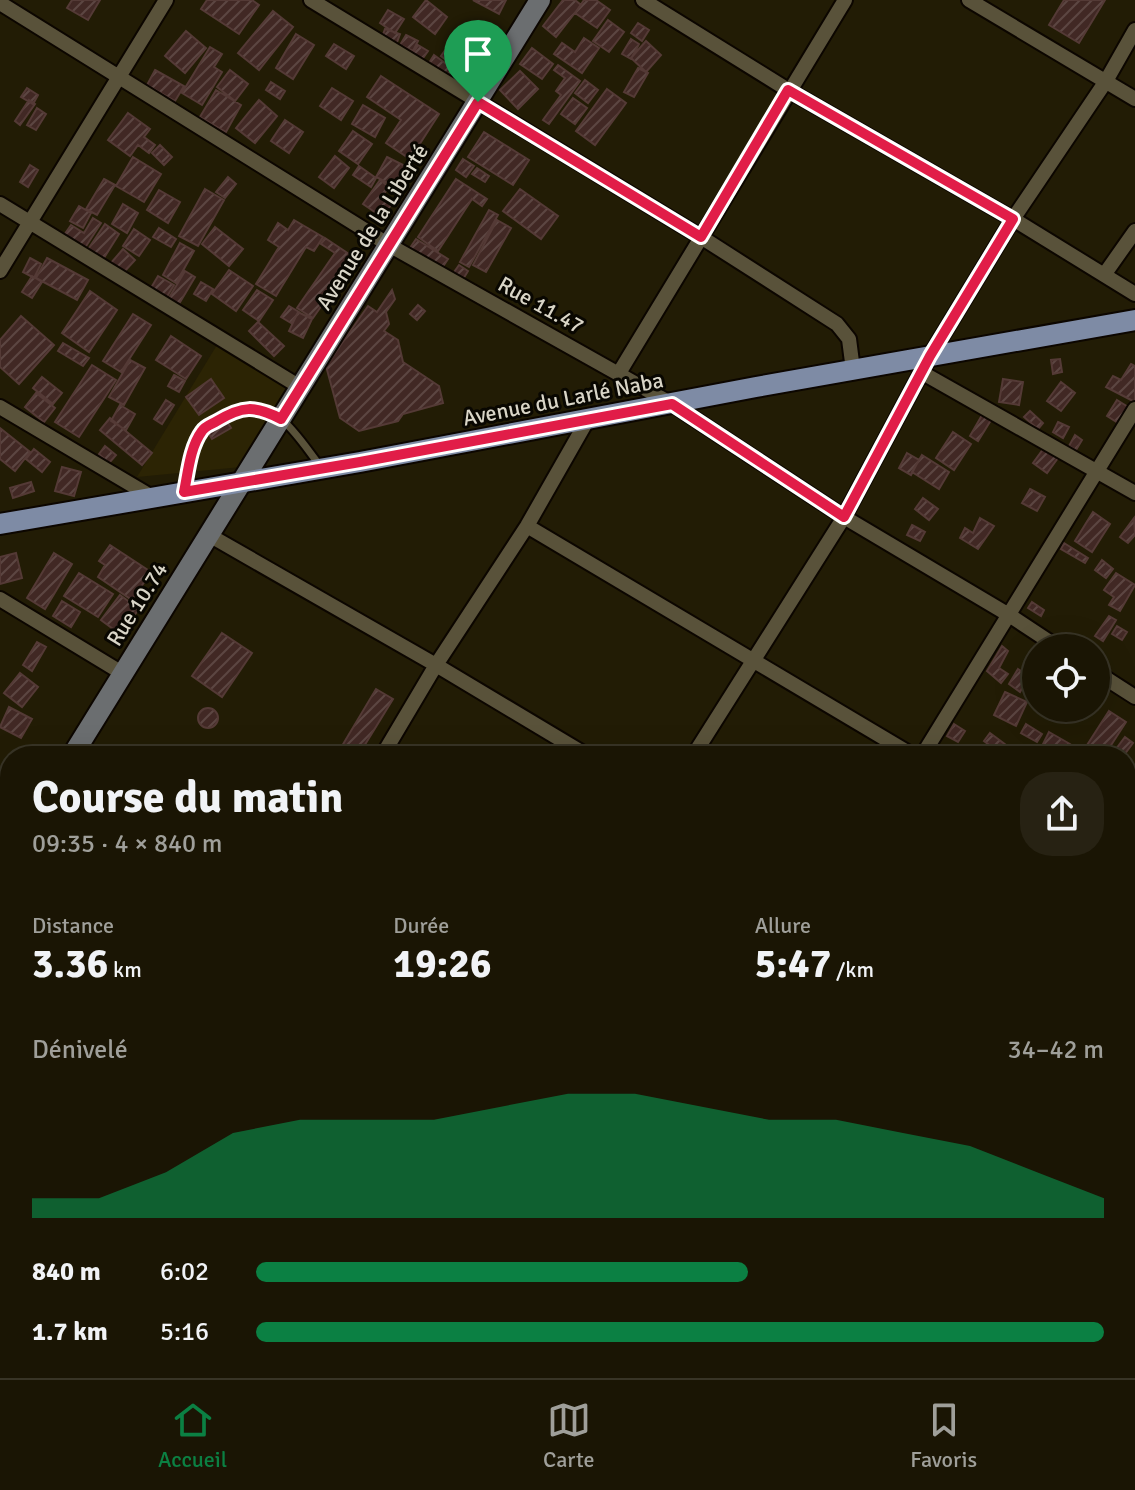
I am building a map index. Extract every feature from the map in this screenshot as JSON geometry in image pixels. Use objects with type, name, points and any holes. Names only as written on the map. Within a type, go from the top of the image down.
[{"type":"main road","name":"Avenue de la Liberté","points":[[245,480],[540,0]]},
{"type":"main road","name":"Avenue du Larlé Naba","points":[[0,524],[323,469],[853,370],[926,364],[1135,320]]},
{"type":"main road","name":"Rue 10.74","points":[[78,746],[245,480]]},
{"type":"street","points":[[0,271],[166,0]]},
{"type":"street","points":[[311,0],[701,237],[837,324],[849,339],[853,370]]},
{"type":"street","points":[[643,0],[788,90],[1013,219],[1135,294]]},
{"type":"street","points":[[619,373],[845,0]]},
{"type":"street","points":[[969,0],[1135,99]]},
{"type":"street","name":"Rue 11.47","points":[[0,3],[389,245],[672,404],[844,517],[1038,634]]},
{"type":"street","points":[[699,746],[844,517],[926,364],[1013,219],[1106,81],[1135,30]]},
{"type":"street","points":[[0,204],[300,387]]},
{"type":"street","points":[[1104,275],[1135,231]]},
{"type":"street","points":[[926,364],[1135,493]]},
{"type":"street","points":[[0,407],[152,497]]},
{"type":"street","points":[[928,746],[1135,409]]},
{"type":"street","points":[[388,746],[436,665],[527,526],[588,419]]},
{"type":"street","points":[[527,526],[897,746]]},
{"type":"street","points":[[209,535],[571,746]]},
{"type":"street","points":[[0,599],[122,673]]},
{"type":"street","points":[[1110,681],[1135,697]]},
{"type":"lane","points":[[184,492],[195,445],[207,427],[232,412],[246,408],[268,412],[281,419],[323,469]]},
{"type":"shaded area","points":[[220,340],[295,387],[241,467],[137,477]]},
{"type":"building","points":[[72,0],[100,0],[88,20],[67,8]]},
{"type":"building","points":[[207,0],[252,0],[259,5],[239,34],[201,9]]},
{"type":"building","points":[[426,0],[447,17],[435,34],[413,17]]},
{"type":"building","points":[[473,0],[506,0],[499,14]]},
{"type":"building","points":[[563,0],[575,0],[581,5],[556,37],[543,26]]},
{"type":"building","points":[[584,0],[596,0],[610,10],[597,28],[575,13]]},
{"type":"building","points":[[1064,0],[1105,0],[1079,43],[1049,25]]},
{"type":"building","points":[[388,10],[404,19],[395,33],[380,23]]},
{"type":"building","points":[[273,11],[293,27],[259,70],[238,53]]},
{"type":"building","points":[[608,20],[624,32],[609,52],[593,41]]},
{"type":"building","points":[[479,21],[491,32],[476,49],[463,38]]},
{"type":"building","points":[[638,23],[649,30],[642,41],[631,33]]},
{"type":"building","points":[[385,29],[400,34],[396,45],[381,40]]},
{"type":"building","points":[[186,31],[206,48],[185,73],[165,56]]},
{"type":"building","points":[[296,34],[314,45],[293,79],[276,68]]},
{"type":"building","points":[[406,35],[418,41],[413,51],[400,45]]},
{"type":"building","points":[[456,35],[483,55],[467,76],[441,56]]},
{"type":"building","points":[[584,38],[599,48],[582,73],[554,54],[562,43],[575,52]]},
{"type":"building","points":[[631,39],[639,44],[631,59],[622,54]]},
{"type":"building","points":[[646,41],[661,55],[646,72],[631,58]]},
{"type":"building","points":[[334,44],[354,56],[346,69],[326,56]]},
{"type":"building","points":[[418,45],[428,51],[421,61],[412,55]]},
{"type":"building","points":[[210,47],[222,54],[214,67],[222,72],[202,105],[182,93]]},
{"type":"building","points":[[532,48],[553,64],[542,79],[520,64]]},
{"type":"building","points":[[434,55],[452,68],[447,76],[429,63]]},
{"type":"building","points":[[558,65],[580,81],[549,124],[543,120],[561,95],[556,91],[565,78],[554,70]]},
{"type":"building","points":[[638,68],[648,73],[634,97],[624,92]]},
{"type":"building","points":[[155,70],[184,86],[175,101],[147,85]]},
{"type":"building","points":[[230,70],[248,84],[235,101],[217,87]]},
{"type":"building","points":[[520,71],[538,89],[518,109],[500,90]]},
{"type":"building","points":[[381,76],[439,114],[410,159],[386,143],[401,120],[367,97]]},
{"type":"building","points":[[585,80],[598,90],[588,103],[575,93]]},
{"type":"building","points":[[271,82],[285,91],[280,99],[266,90]]},
{"type":"building","points":[[27,88],[38,95],[33,104],[21,97]]},
{"type":"building","points":[[332,88],[353,101],[341,120],[320,106]]},
{"type":"building","points":[[607,89],[626,103],[595,145],[576,131]]},
{"type":"building","points":[[216,90],[241,105],[226,132],[200,117]]},
{"type":"building","points":[[573,98],[587,108],[575,124],[561,114]]},
{"type":"building","points":[[29,100],[35,104],[20,125],[15,121]]},
{"type":"building","points":[[259,100],[277,116],[255,143],[236,128]]},
{"type":"building","points":[[363,105],[385,118],[375,137],[352,124]]},
{"type":"building","points":[[37,108],[46,114],[36,130],[27,125]]},
{"type":"building","points":[[128,113],[150,129],[144,137],[155,145],[149,153],[138,145],[130,156],[108,140]]},
{"type":"building","points":[[285,120],[303,132],[289,153],[271,141]]},
{"type":"building","points":[[353,131],[372,144],[358,164],[339,151]]},
{"type":"building","points":[[484,132],[529,160],[513,185],[468,157]]},
{"type":"building","points":[[160,145],[172,157],[164,165],[152,153]]},
{"type":"building","points":[[335,156],[349,168],[334,188],[319,177]]},
{"type":"building","points":[[133,157],[161,174],[144,202],[116,186]]},
{"type":"building","points":[[387,157],[409,168],[398,188],[376,177]]},
{"type":"building","points":[[463,159],[474,166],[466,177],[456,170]]},
{"type":"building","points":[[30,165],[38,170],[28,187],[20,182]]},
{"type":"building","points":[[359,166],[376,178],[371,187],[353,175]]},
{"type":"building","points":[[477,168],[489,176],[485,182],[472,174]]},
{"type":"building","points":[[228,177],[236,184],[225,198],[216,192]]},
{"type":"building","points":[[104,179],[115,185],[97,215],[86,209]]},
{"type":"building","points":[[456,179],[487,199],[482,206],[472,199],[438,251],[418,237]]},
{"type":"building","points":[[380,180],[389,187],[381,198],[391,205],[382,217],[363,204]]},
{"type":"building","points":[[205,189],[224,200],[198,246],[179,236]]},
{"type":"building","points":[[520,189],[558,216],[541,239],[503,211]]},
{"type":"building","points":[[159,190],[180,202],[168,223],[147,210]]},
{"type":"building","points":[[123,204],[138,213],[127,233],[112,224]]},
{"type":"building","points":[[79,206],[91,213],[83,228],[70,221]]},
{"type":"building","points":[[489,210],[498,215],[469,267],[460,262]]},
{"type":"building","points":[[93,218],[101,223],[81,254],[60,241],[71,225],[84,233]]},
{"type":"building","points":[[294,220],[323,237],[314,251],[306,247],[276,296],[256,284],[279,247],[268,240],[278,223],[288,230]]},
{"type":"building","points":[[497,220],[511,228],[486,272],[473,265]]},
{"type":"building","points":[[105,224],[119,234],[102,261],[87,251]]},
{"type":"building","points":[[215,227],[243,249],[229,266],[202,244]]},
{"type":"building","points":[[159,228],[176,239],[171,247],[153,237]]},
{"type":"building","points":[[134,229],[150,240],[139,256],[123,246]]},
{"type":"building","points":[[325,238],[355,258],[313,318],[297,308],[335,253],[321,244]]},
{"type":"building","points":[[416,239],[448,259],[442,268],[410,248]]},
{"type":"building","points":[[180,243],[194,251],[176,283],[163,275]]},
{"type":"building","points":[[123,249],[135,260],[123,273],[111,263]]},
{"type":"building","points":[[30,258],[41,264],[34,278],[23,272]]},
{"type":"building","points":[[47,258],[88,280],[77,300],[36,278]]},
{"type":"building","points":[[459,265],[468,271],[462,281],[452,275]]},
{"type":"building","points":[[229,270],[253,286],[236,311],[212,294]]},
{"type":"building","points":[[185,271],[195,277],[179,304],[169,298]]},
{"type":"building","points":[[32,276],[42,282],[32,298],[22,292]]},
{"type":"building","points":[[158,276],[174,285],[163,303],[148,293]]},
{"type":"building","points":[[201,282],[213,289],[206,301],[194,294]]},
{"type":"building","points":[[257,290],[273,300],[259,321],[243,310]]},
{"type":"building","points":[[392,290],[395,299],[386,312],[389,324],[384,331],[398,340],[403,362],[439,386],[443,403],[403,414],[398,421],[359,431],[340,418],[326,366],[368,306],[377,312]]},
{"type":"building","points":[[90,291],[117,310],[89,352],[62,333]]},
{"type":"building","points":[[418,305],[425,311],[417,320],[410,314]]},
{"type":"building","points":[[289,306],[299,312],[291,323],[281,317]]},
{"type":"building","points":[[298,312],[312,319],[303,338],[289,331]]},
{"type":"building","points":[[133,314],[151,325],[121,372],[103,361]]},
{"type":"building","points":[[21,316],[54,345],[19,384],[0,367],[0,340]]},
{"type":"building","points":[[258,322],[284,346],[274,356],[249,331]]},
{"type":"building","points":[[171,336],[201,356],[186,379],[156,360]]},
{"type":"building","points":[[63,343],[89,358],[83,366],[58,351]]},
{"type":"building","points":[[1060,359],[1062,372],[1053,374],[1051,360]]},
{"type":"building","points":[[130,360],[145,368],[124,405],[109,397]]},
{"type":"building","points":[[1131,364],[1135,366],[1135,402],[1106,387],[1113,376],[1121,380]]},
{"type":"building","points":[[92,365],[116,380],[79,437],[55,422]]},
{"type":"building","points":[[174,375],[185,381],[179,392],[168,386]]},
{"type":"building","points":[[42,377],[62,393],[53,404],[33,388]]},
{"type":"building","points":[[211,379],[224,398],[199,415],[186,397]]},
{"type":"building","points":[[1003,379],[1023,382],[1019,405],[999,402]]},
{"type":"building","points":[[1061,382],[1075,393],[1061,411],[1047,401]]},
{"type":"building","points":[[36,393],[55,408],[44,422],[25,407]]},
{"type":"building","points":[[166,400],[174,405],[162,424],[154,419]]},
{"type":"building","points":[[1117,400],[1133,410],[1123,426],[1107,416]]},
{"type":"building","points":[[120,405],[135,414],[126,430],[111,421]]},
{"type":"building","points":[[220,411],[231,428],[212,439],[202,422]]},
{"type":"building","points":[[1030,411],[1043,423],[1038,429],[1024,417]]},
{"type":"building","points":[[982,415],[991,420],[978,441],[970,436]]},
{"type":"building","points":[[110,418],[152,453],[142,465],[100,430]]},
{"type":"building","points":[[1058,422],[1069,427],[1063,438],[1053,432]]},
{"type":"building","points":[[0,428],[30,452],[15,471],[0,459]]},
{"type":"building","points":[[953,432],[971,444],[954,470],[936,458]]},
{"type":"building","points":[[1075,435],[1082,440],[1076,450],[1069,446]]},
{"type":"building","points":[[105,446],[116,455],[109,463],[99,454]]},
{"type":"building","points":[[1044,448],[1058,458],[1047,473],[1033,463]]},
{"type":"building","points":[[34,449],[50,462],[42,472],[26,459]]},
{"type":"building","points":[[907,453],[919,460],[911,475],[899,468]]},
{"type":"building","points":[[922,455],[949,472],[939,489],[912,472]]},
{"type":"building","points":[[62,467],[81,472],[74,496],[55,491]]},
{"type":"building","points":[[31,482],[34,491],[13,498],[10,488]]},
{"type":"building","points":[[1030,489],[1045,497],[1037,511],[1022,503]]},
{"type":"building","points":[[923,498],[938,509],[929,520],[915,509]]},
{"type":"building","points":[[1093,512],[1110,524],[1092,552],[1075,541]]},
{"type":"building","points":[[980,518],[994,526],[978,549],[960,538],[965,528],[973,533]]},
{"type":"building","points":[[1134,518],[1135,535],[1128,543],[1120,537]]},
{"type":"building","points":[[912,525],[925,532],[920,541],[907,535]]},
{"type":"building","points":[[1064,543],[1088,558],[1085,563],[1061,549]]},
{"type":"building","points":[[110,545],[151,572],[132,600],[98,577],[105,565],[99,561]]},
{"type":"building","points":[[16,553],[22,578],[0,584],[0,557]]},
{"type":"building","points":[[54,553],[72,564],[45,609],[27,598]]},
{"type":"building","points":[[1102,560],[1113,569],[1106,578],[1095,570]]},
{"type":"building","points":[[79,573],[113,594],[98,617],[64,596]]},
{"type":"building","points":[[1116,573],[1135,585],[1120,611],[1109,605],[1114,597],[1104,590]]},
{"type":"building","points":[[120,595],[139,609],[120,634],[101,620]]},
{"type":"building","points":[[62,601],[80,612],[71,627],[53,616]]},
{"type":"building","points":[[1032,602],[1044,610],[1041,616],[1028,608]]},
{"type":"building","points":[[1109,616],[1116,620],[1107,634],[1096,634]]},
{"type":"building","points":[[1117,626],[1127,632],[1122,640],[1112,634]]},
{"type":"building","points":[[222,633],[252,653],[222,697],[192,676]]},
{"type":"building","points":[[37,642],[46,647],[32,671],[23,665]]},
{"type":"building","points":[[1002,646],[1008,651],[999,668],[1008,674],[1001,683],[987,671]]},
{"type":"building","points":[[1018,669],[1022,672],[1020,692],[1009,684]]},
{"type":"building","points":[[20,673],[38,687],[22,707],[4,693]]},
{"type":"building","points":[[376,689],[393,699],[364,746],[342,746]]},
{"type":"building","points":[[1005,692],[1022,700],[1022,713],[1016,726],[994,715]]},
{"type":"building","points":[[9,707],[32,719],[21,738],[0,727]]},
{"type":"building","points":[[208,708],[215,711],[218,718],[215,725],[208,728],[201,725],[198,718],[201,711]]},
{"type":"building","points":[[1110,712],[1126,722],[1110,746],[1086,746],[1102,722],[1110,722]]},
{"type":"building","points":[[954,724],[965,731],[958,742],[947,736]]},
{"type":"building","points":[[1026,724],[1042,734],[1037,742],[1021,733]]},
{"type":"building","points":[[1049,732],[1070,744],[1046,746],[1043,744]]},
{"type":"building","points":[[990,733],[1006,745],[991,746],[984,741]]},
{"type":"building","points":[[1125,737],[1133,743],[1131,746],[1118,746]]},
{"type":"route","points":[[788,90],[1013,219],[930,356],[844,517],[672,404],[184,492],[195,445],[207,427],[232,412],[246,408],[268,412],[281,419],[478,102],[701,237],[788,90]]}]
